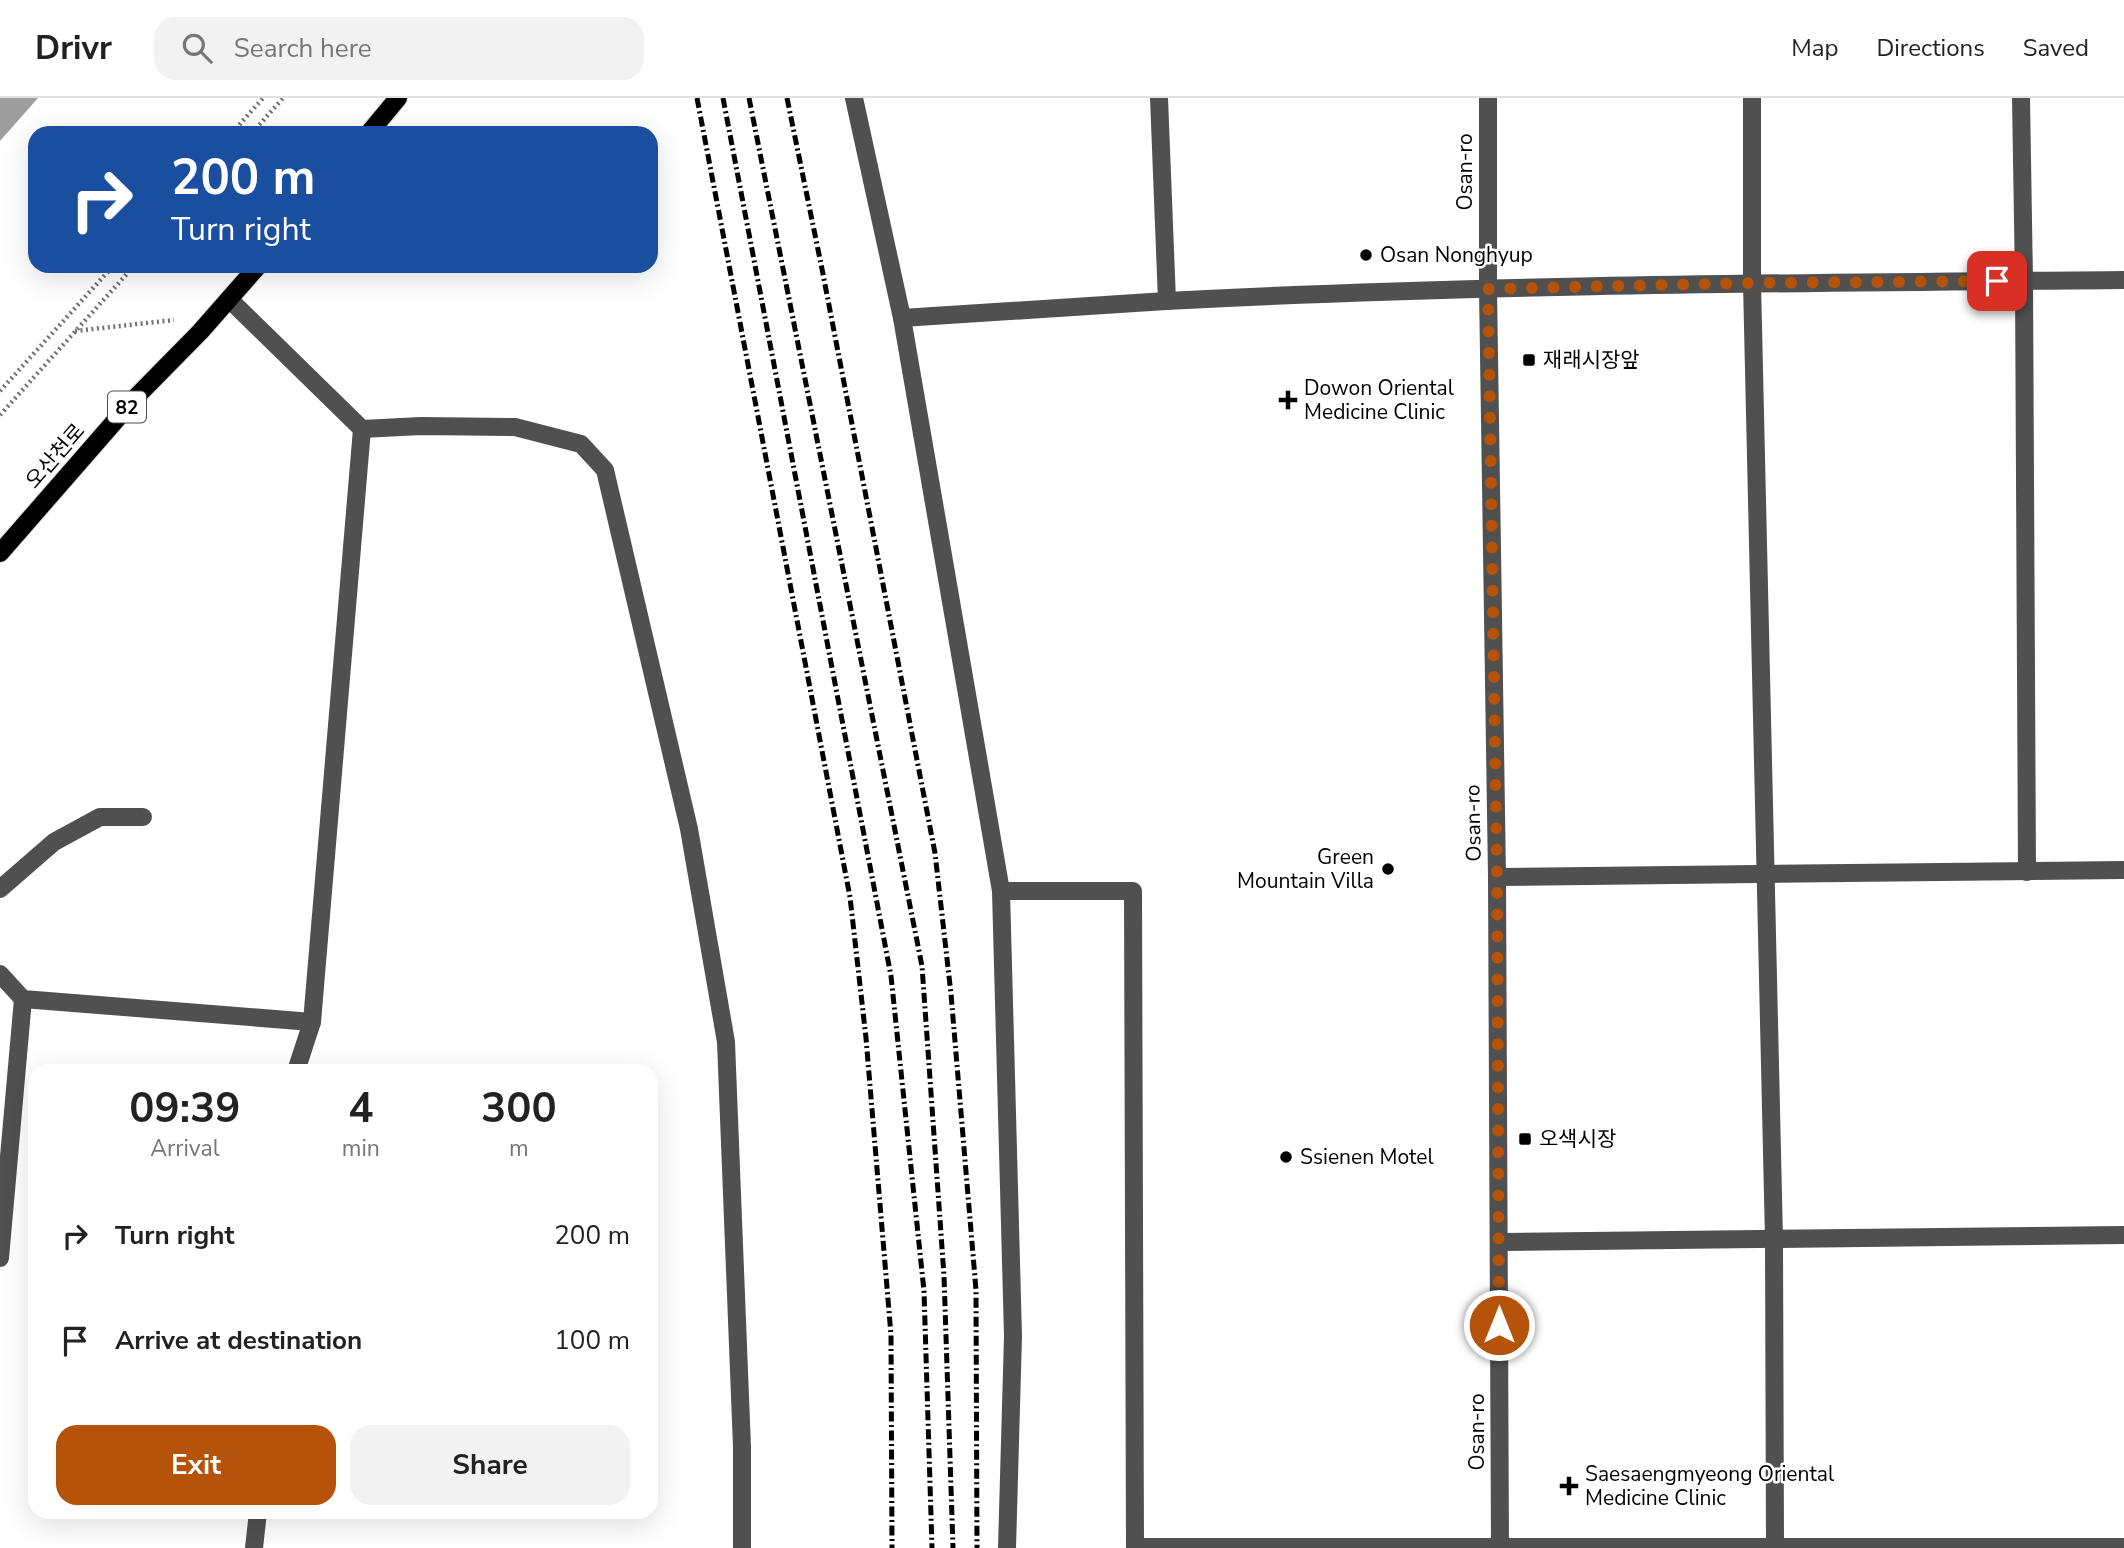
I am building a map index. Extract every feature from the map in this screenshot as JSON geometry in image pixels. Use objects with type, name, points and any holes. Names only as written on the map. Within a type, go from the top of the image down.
[{"type":"main road","points":[[375,126],[398,98]]},
{"type":"main road","name":"오산천로","points":[[0,553],[136,397],[230,300],[252,273]]},
{"type":"street","points":[[854,98],[902,318],[1001,891],[1013,1336],[1007,1548]]},
{"type":"street","points":[[1159,98],[1167,301]]},
{"type":"street","name":"Osan-ro","points":[[1488,98],[1488,289],[1497,877],[1500,1548]]},
{"type":"street","points":[[1752,98],[1752,283],[1774,1239],[1775,1547]]},
{"type":"street","points":[[2021,98],[2027,872]]},
{"type":"street","points":[[902,318],[1167,301],[1488,289],[1752,283],[2124,280]]},
{"type":"street","points":[[230,300],[362,429],[421,426],[515,427],[581,444],[605,470],[689,829],[726,1042],[742,1447],[742,1548]]},
{"type":"street","points":[[298,1064],[312,1022],[362,429]]},
{"type":"street","points":[[0,889],[54,842],[100,817],[143,817]]},
{"type":"street","points":[[1497,877],[2124,870]]},
{"type":"street","points":[[1001,891],[1133,891],[1135,1548],[2124,1547]]},
{"type":"street","points":[[0,974],[23,999],[312,1022]]},
{"type":"street","points":[[0,1258],[23,999]]},
{"type":"street","points":[[1499,1242],[2124,1236]]},
{"type":"street","points":[[254,1548],[257,1519]]},
{"type":"path","points":[[238,126],[263,98]]},
{"type":"path","points":[[258,126],[283,98]]},
{"type":"path","points":[[0,391],[107,273]]},
{"type":"path","points":[[0,415],[128,273]]},
{"type":"path","points":[[75,331],[174,320],[200,332]]},
{"type":"shaded area","points":[[0,98],[38,98],[0,141]]},
{"type":"railway","points":[[697,98],[850,897],[866,1038],[891,1335],[892,1548]]},
{"type":"railway","points":[[723,98],[891,976],[924,1291],[932,1548]]},
{"type":"railway","points":[[749,98],[922,966],[944,1276],[953,1548]]},
{"type":"railway","points":[[787,98],[935,853],[951,994],[976,1290],[977,1548]]},
{"type":"place","name":"Osan Nonghyup","points":[[1366,255]]},
{"type":"place","name":"재래시장앞","points":[[1529,360]]},
{"type":"place","name":"Dowon Oriental Medicine Clinic","points":[[1288,400]]},
{"type":"place","name":"Green Mountain Villa","points":[[1388,869]]},
{"type":"place","name":"오색시장","points":[[1525,1139]]},
{"type":"place","name":"Ssienen Motel","points":[[1286,1157]]},
{"type":"place","name":"Saesaengmyeong Oriental Medicine Clinic","points":[[1569,1486]]},
{"type":"route","points":[[1499,1325],[1497,877],[1488,289],[1997,281]]}]
